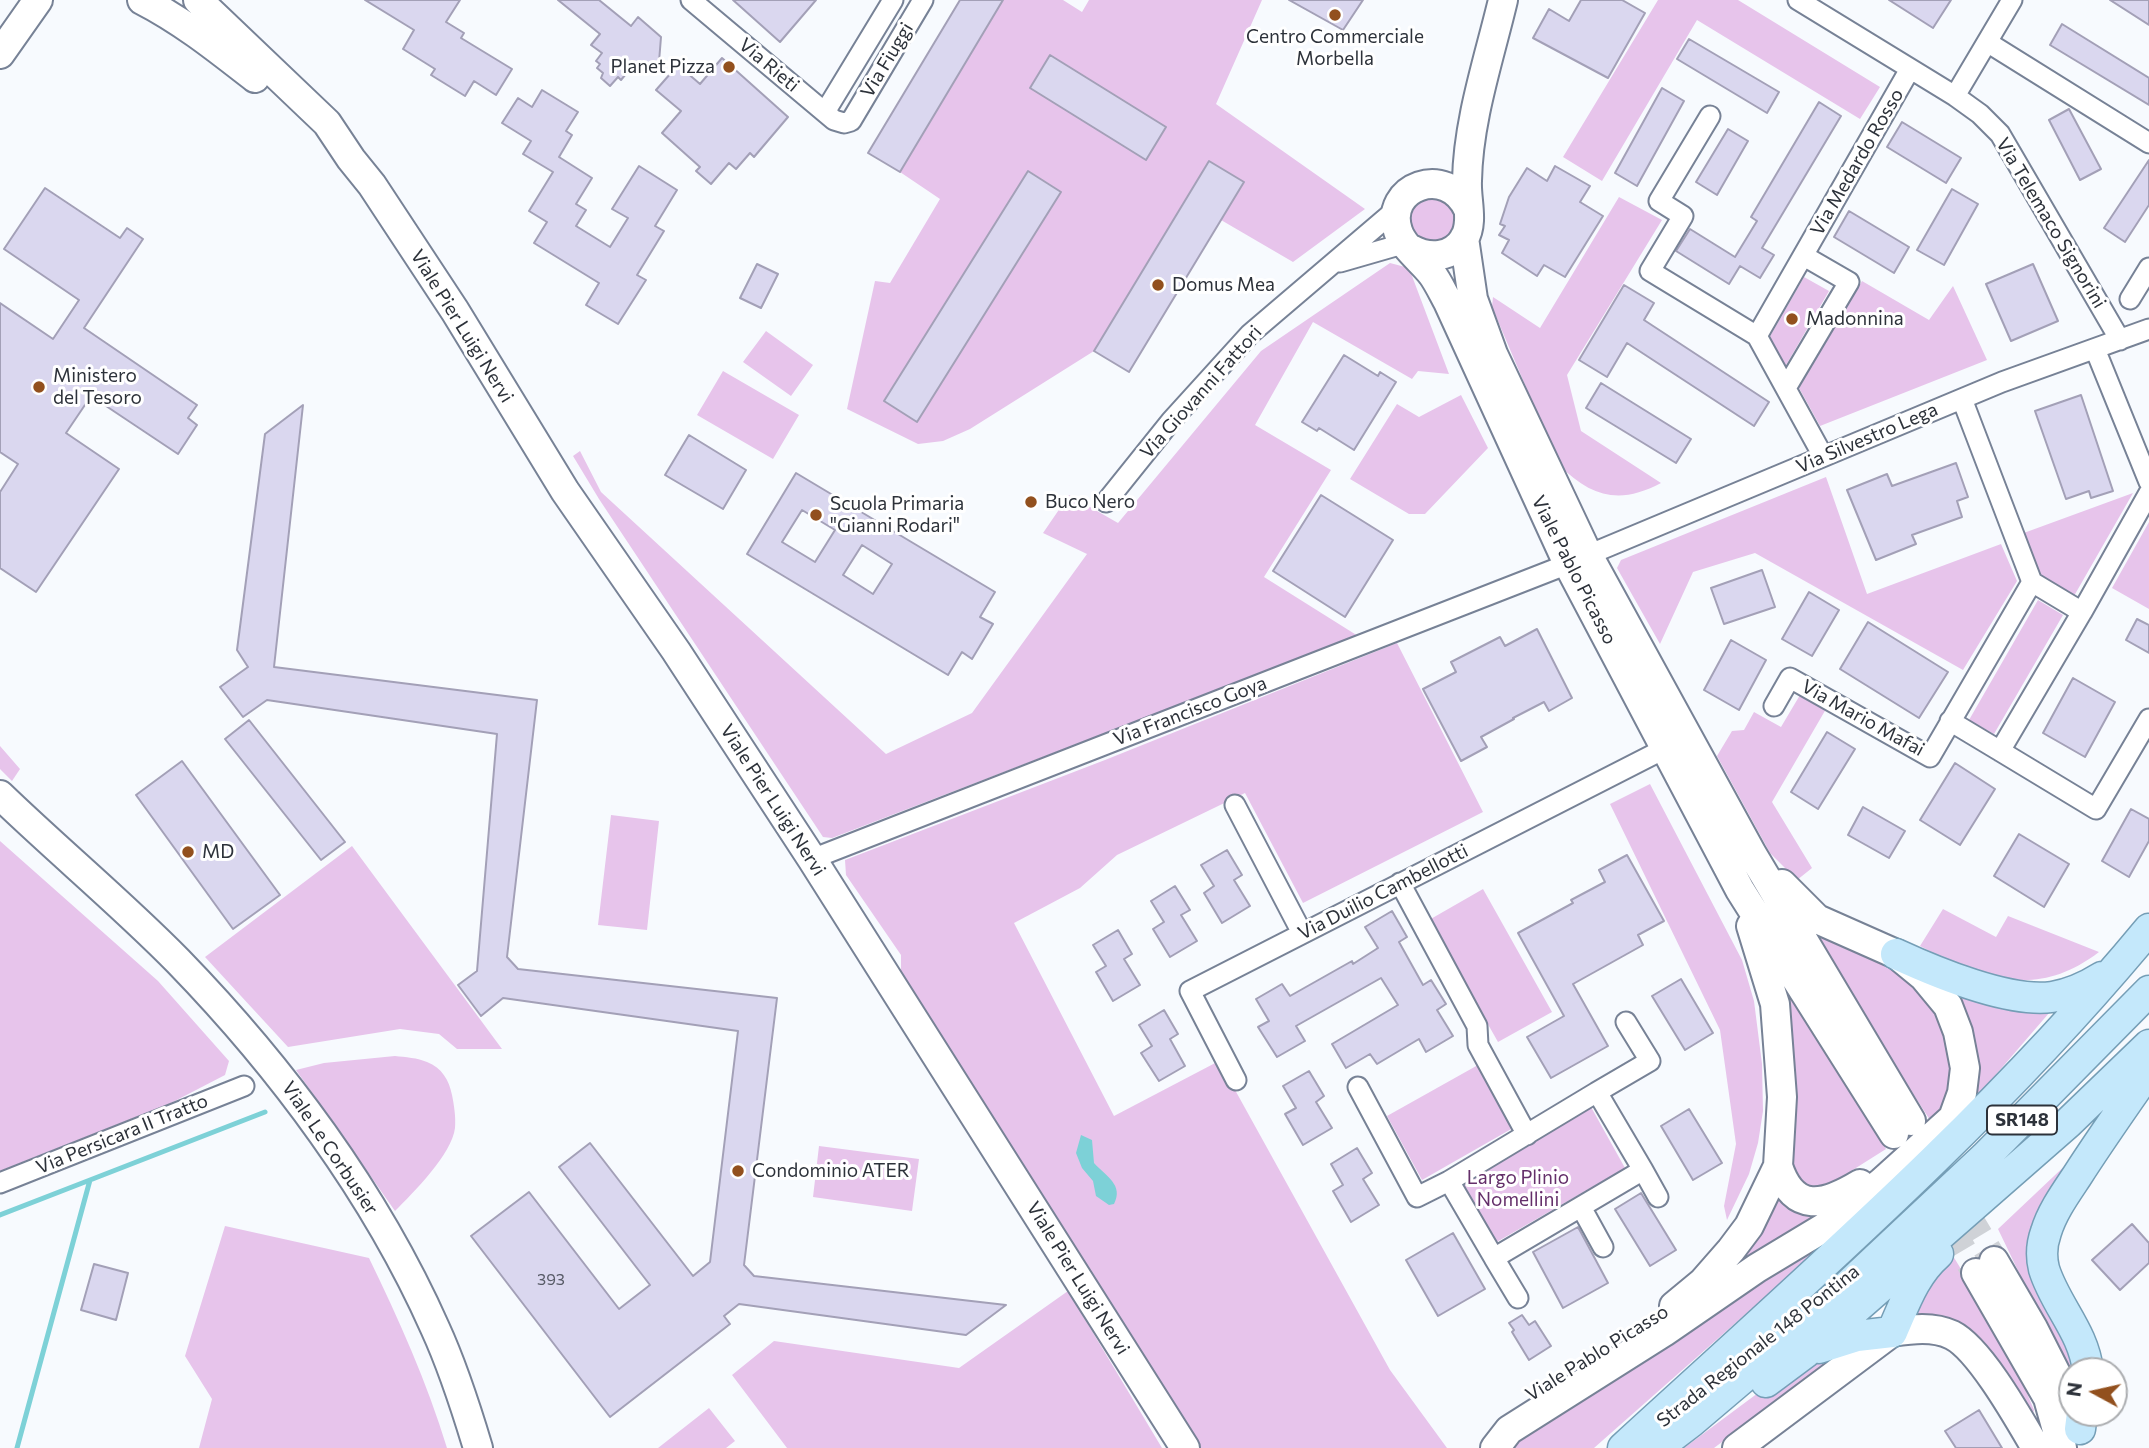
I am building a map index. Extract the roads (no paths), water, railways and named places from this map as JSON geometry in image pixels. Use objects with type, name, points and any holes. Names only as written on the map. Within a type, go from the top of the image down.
[{"type":"main road","points":[[1624,1448],[1889,1205],[2021,1073],[2149,929]]},
{"type":"main road","points":[[1896,954],[1931,970],[1994,990],[2049,998],[2077,991],[2115,970]]},
{"type":"main road","name":"Strada Regionale 148 Pontina","points":[[1657,1448],[1810,1321],[1985,1157],[2149,991]]},
{"type":"main road","points":[[1673,1448],[1805,1353],[2068,1123],[2149,1045]]},
{"type":"main road","points":[[1805,1353],[1839,1340],[1892,1332],[1909,1292],[1927,1264],[2149,1069]]},
{"type":"main road","points":[[2086,1357],[2075,1329],[2043,1267],[2043,1242],[2056,1209],[2149,1069]]},
{"type":"main road","name":"Strada Regionale 148 Pontina","points":[[1624,1448],[1891,1243]]},
{"type":"street","points":[[0,54],[38,0]]},
{"type":"street","name":"Viale Pier Luigi Nervi","points":[[142,0],[211,43],[257,80],[315,134],[351,159]]},
{"type":"street","name":"Viale Pier Luigi Nervi","points":[[198,0],[327,123],[372,185],[455,311],[565,491],[676,651],[812,859],[1185,1448]]},
{"type":"street","name":"Via Rieti","points":[[691,0],[834,120],[844,123],[850,121]]},
{"type":"street","name":"Via Fiuggi","points":[[825,112],[893,0]]},
{"type":"street","name":"Via Fiuggi","points":[[850,121],[923,0]]},
{"type":"street","name":"Viale Pablo Picasso","points":[[1480,93],[1451,158],[1426,184],[1407,194],[1399,207],[1396,220],[1398,230],[1433,276],[1448,302],[1578,560],[1666,748],[1740,890],[1903,1127],[1752,855],[1578,560],[1473,299],[1464,238],[1469,224],[1466,181],[1480,93],[1503,0]]},
{"type":"street","name":"Via Telemaco Signorini","points":[[1798,0],[1955,96],[1980,114],[2000,134],[2120,340]]},
{"type":"street","points":[[1955,96],[2012,0]]},
{"type":"street","points":[[1987,42],[2149,143]]},
{"type":"street","name":"Via Medardo Rosso","points":[[1757,336],[1910,69]]},
{"type":"street","points":[[1710,116],[1659,201],[1684,215],[1650,271],[1757,336],[1823,456]]},
{"type":"street","points":[[1426,184],[1442,184],[1454,190],[1468,209]]},
{"type":"street","name":"Via Giovanni Fattori","points":[[1106,502],[1171,421],[1250,334],[1399,207]]},
{"type":"street","points":[[1408,246],[1427,256],[1436,256],[1453,251],[1464,238]]},
{"type":"street","name":"Via Giovanni Fattori","points":[[1336,263],[1408,246]]},
{"type":"street","name":"Via Medardo Rosso","points":[[1786,388],[1849,282],[1804,256]]},
{"type":"street","points":[[2130,299],[2149,268]]},
{"type":"street","name":"Via Silvestro Lega","points":[[1578,560],[1962,399],[2149,329]]},
{"type":"street","points":[[2095,349],[2149,482]]},
{"type":"street","points":[[1962,399],[2032,582],[2082,612]]},
{"type":"street","points":[[2000,751],[2149,493]]},
{"type":"street","name":"Via Francisco Goya","points":[[812,859],[1578,560]]},
{"type":"street","points":[[2032,582],[1950,721],[2096,808],[2149,719]]},
{"type":"street","name":"Via Mario Mafai","points":[[1774,706],[1790,678],[1930,757],[1950,721]]},
{"type":"street","name":"Via Duilio Cambellotti","points":[[1236,1080],[1190,991],[1666,748]]},
{"type":"street","name":"Viale Le Corbusier","points":[[6,802],[114,898],[179,962],[277,1071],[307,1109],[390,1239],[436,1329],[478,1448]]},
{"type":"street","points":[[1235,805],[1302,933]]},
{"type":"street","name":"Viale Pablo Picasso","points":[[1752,855],[1817,919],[1896,954],[1924,977],[1948,1006],[1958,1032],[1965,1068],[1962,1093],[1953,1118],[1937,1135]]},
{"type":"street","points":[[1400,883],[1477,1026],[1478,1045],[1527,1135]]},
{"type":"street","name":"Viale Pablo Picasso","points":[[1486,1440],[1530,1393],[1661,1316],[1703,1282],[1749,1226],[1778,1166],[1782,1097],[1775,1004],[1740,890]]},
{"type":"street","points":[[1358,1087],[1417,1197],[1650,1061],[1626,1022]]},
{"type":"street","name":"Via Persicara II Tratto","points":[[0,1183],[244,1086]]},
{"type":"street","points":[[1597,1093],[1658,1197]]},
{"type":"street","points":[[1778,1166],[1783,1183],[1797,1196],[1814,1203],[1832,1200],[1937,1135]]},
{"type":"street","points":[[1486,1440],[1509,1430],[1829,1224],[1937,1135]]},
{"type":"street","points":[[1494,1258],[1643,1170]]},
{"type":"street","points":[[1448,1181],[1518,1298]]},
{"type":"street","points":[[1581,1207],[1603,1247]]},
{"type":"street","points":[[1985,1267],[2045,1350],[2076,1426],[2048,1398],[1985,1267]]},
{"type":"street","points":[[1737,1448],[1892,1332],[1923,1328],[1953,1335],[1972,1352],[2010,1404],[2036,1448]]},
{"type":"water","points":[[1081,1135],[1092,1140],[1094,1163],[1115,1186],[1117,1197],[1114,1204],[1109,1205],[1096,1196],[1093,1181],[1082,1168],[1076,1153]]},
{"type":"waterway","points":[[90,1180],[265,1112]]},
{"type":"waterway","points":[[0,1215],[90,1180],[17,1448]]},
{"type":"tunnel","points":[[1922,1140],[1994,1261]]},
{"type":"tunnel","points":[[1906,1154],[1976,1273]]},
{"type":"place","name":"Centro Commerciale Morbella","points":[[1335,15]]},
{"type":"place","name":"Planet Pizza","points":[[729,67]]},
{"type":"place","name":"Domus Mea","points":[[1158,285]]},
{"type":"place","name":"Madonnina","points":[[1792,319]]},
{"type":"place","name":"Ministero del Tesoro","points":[[39,387]]},
{"type":"place","name":"Buco Nero","points":[[1031,502]]},
{"type":"place","name":"Scuola Primaria \"Gianni Rodari\"","points":[[816,515]]},
{"type":"place","name":"MD","points":[[188,852]]},
{"type":"place","name":"Condominio ATER","points":[[738,1171]]},
{"type":"park label","name":"Largo Plinio Nomellini","points":[[1518,1189]]}]
